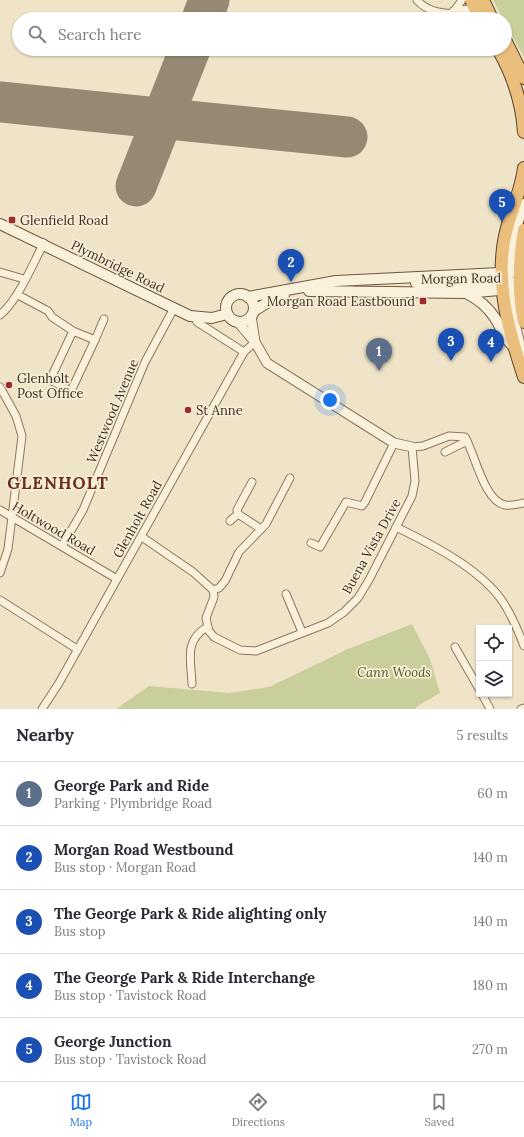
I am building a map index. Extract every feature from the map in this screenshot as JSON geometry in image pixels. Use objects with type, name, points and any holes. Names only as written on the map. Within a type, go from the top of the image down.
[{"type":"highway","points":[[512,54],[524,78]]},
{"type":"highway","points":[[501,56],[516,86],[521,106],[524,132]]},
{"type":"highway","points":[[524,168],[523,179],[505,234],[512,281],[513,346],[524,377]]},
{"type":"highway","points":[[524,230],[512,281],[524,322]]},
{"type":"main road","points":[[512,281],[515,230],[524,204]]},
{"type":"main road","name":"Plymbridge Road","points":[[0,224],[190,316],[212,318],[227,314]]},
{"type":"main road","name":"Morgan Road","points":[[248,297],[336,281],[455,284],[512,281]]},
{"type":"main road","name":"Morgan Road","points":[[252,313],[273,299],[284,295],[313,290],[466,293],[512,281]]},
{"type":"main road","points":[[466,293],[485,306],[494,316],[504,339],[513,346]]},
{"type":"main road","points":[[238,294],[248,297],[252,301],[252,313],[243,322],[237,322],[227,314],[227,304],[233,296],[238,294]]},
{"type":"street","points":[[417,0],[422,6],[433,12]]},
{"type":"street","points":[[455,10],[462,0]]},
{"type":"street","points":[[448,12],[455,10],[481,11]]},
{"type":"street","points":[[0,315],[18,295],[24,279],[44,244]]},
{"type":"street","points":[[0,272],[24,279]]},
{"type":"street","points":[[512,281],[512,306],[524,361]]},
{"type":"street","points":[[18,295],[48,311],[52,317],[73,331],[95,340]]},
{"type":"street","name":"Westwood Avenue","points":[[62,546],[83,510],[144,362],[174,308]]},
{"type":"street","points":[[252,313],[255,342]]},
{"type":"street","points":[[73,331],[50,380],[71,391],[104,319]]},
{"type":"street","points":[[197,322],[244,352]]},
{"type":"street","points":[[237,322],[255,342],[267,363],[394,443],[412,447],[423,446],[449,436],[465,437],[484,482],[494,499],[504,505],[512,506],[524,503]]},
{"type":"street","name":"Glenholt Road","points":[[42,709],[59,683],[142,537],[244,352],[255,342]]},
{"type":"street","points":[[0,387],[16,416],[22,436],[8,549],[0,573]]},
{"type":"street","points":[[445,452],[467,441]]},
{"type":"street","points":[[311,543],[320,547],[346,502],[362,506],[394,443]]},
{"type":"street","name":"Buena Vista Drive","points":[[207,627],[214,637],[224,644],[248,652],[256,651],[328,622],[344,612],[358,598],[412,496],[415,481],[412,447]]},
{"type":"street","points":[[213,590],[219,588],[225,581],[239,552],[261,530],[290,478]]},
{"type":"street","points":[[230,521],[238,514],[237,510],[252,482]]},
{"type":"street","name":"Holtwood Road","points":[[0,510],[117,579]]},
{"type":"street","points":[[238,514],[261,530]]},
{"type":"street","points":[[396,528],[431,544],[490,586],[502,601],[514,621],[524,646]]},
{"type":"street","points":[[142,537],[193,572],[213,590],[214,597],[206,618],[207,627],[194,638],[191,645],[192,684]]},
{"type":"street","points":[[286,594],[302,632]]},
{"type":"street","points":[[0,600],[77,649]]},
{"type":"street","points":[[455,647],[476,684]]},
{"type":"street","points":[[484,697],[490,709]]},
{"type":"green space","points":[[493,0],[524,0],[524,57],[512,36],[512,12],[499,12]]},
{"type":"green space","name":"Cann Woods","points":[[412,624],[430,659],[440,693],[416,707],[416,709],[116,709],[149,686],[229,693],[269,687],[348,649]]},
{"type":"runway","points":[[205,12],[209,0]]},
{"type":"runway","points":[[136,186],[187,56]]},
{"type":"runway","points":[[0,102],[347,137]]},
{"type":"place","name":"Glenfield Road","points":[[12,220]]},
{"type":"place","name":"George Junction","points":[[502,222]]},
{"type":"place","name":"Morgan Road Westbound","points":[[291,282]]},
{"type":"place","name":"Morgan Road Eastbound","points":[[423,301]]},
{"type":"place","name":"The George Park & Ride alighting only","points":[[451,361]]},
{"type":"place","name":"The George Park & Ride Interchange","points":[[491,362]]},
{"type":"place","name":"George Park and Ride","points":[[379,371]]},
{"type":"place","name":"Glenholt Post Office","points":[[9,385]]},
{"type":"place","name":"St Anne","points":[[188,410]]},
{"type":"district","name":"GLENHOLT","points":[[58,483]]}]
